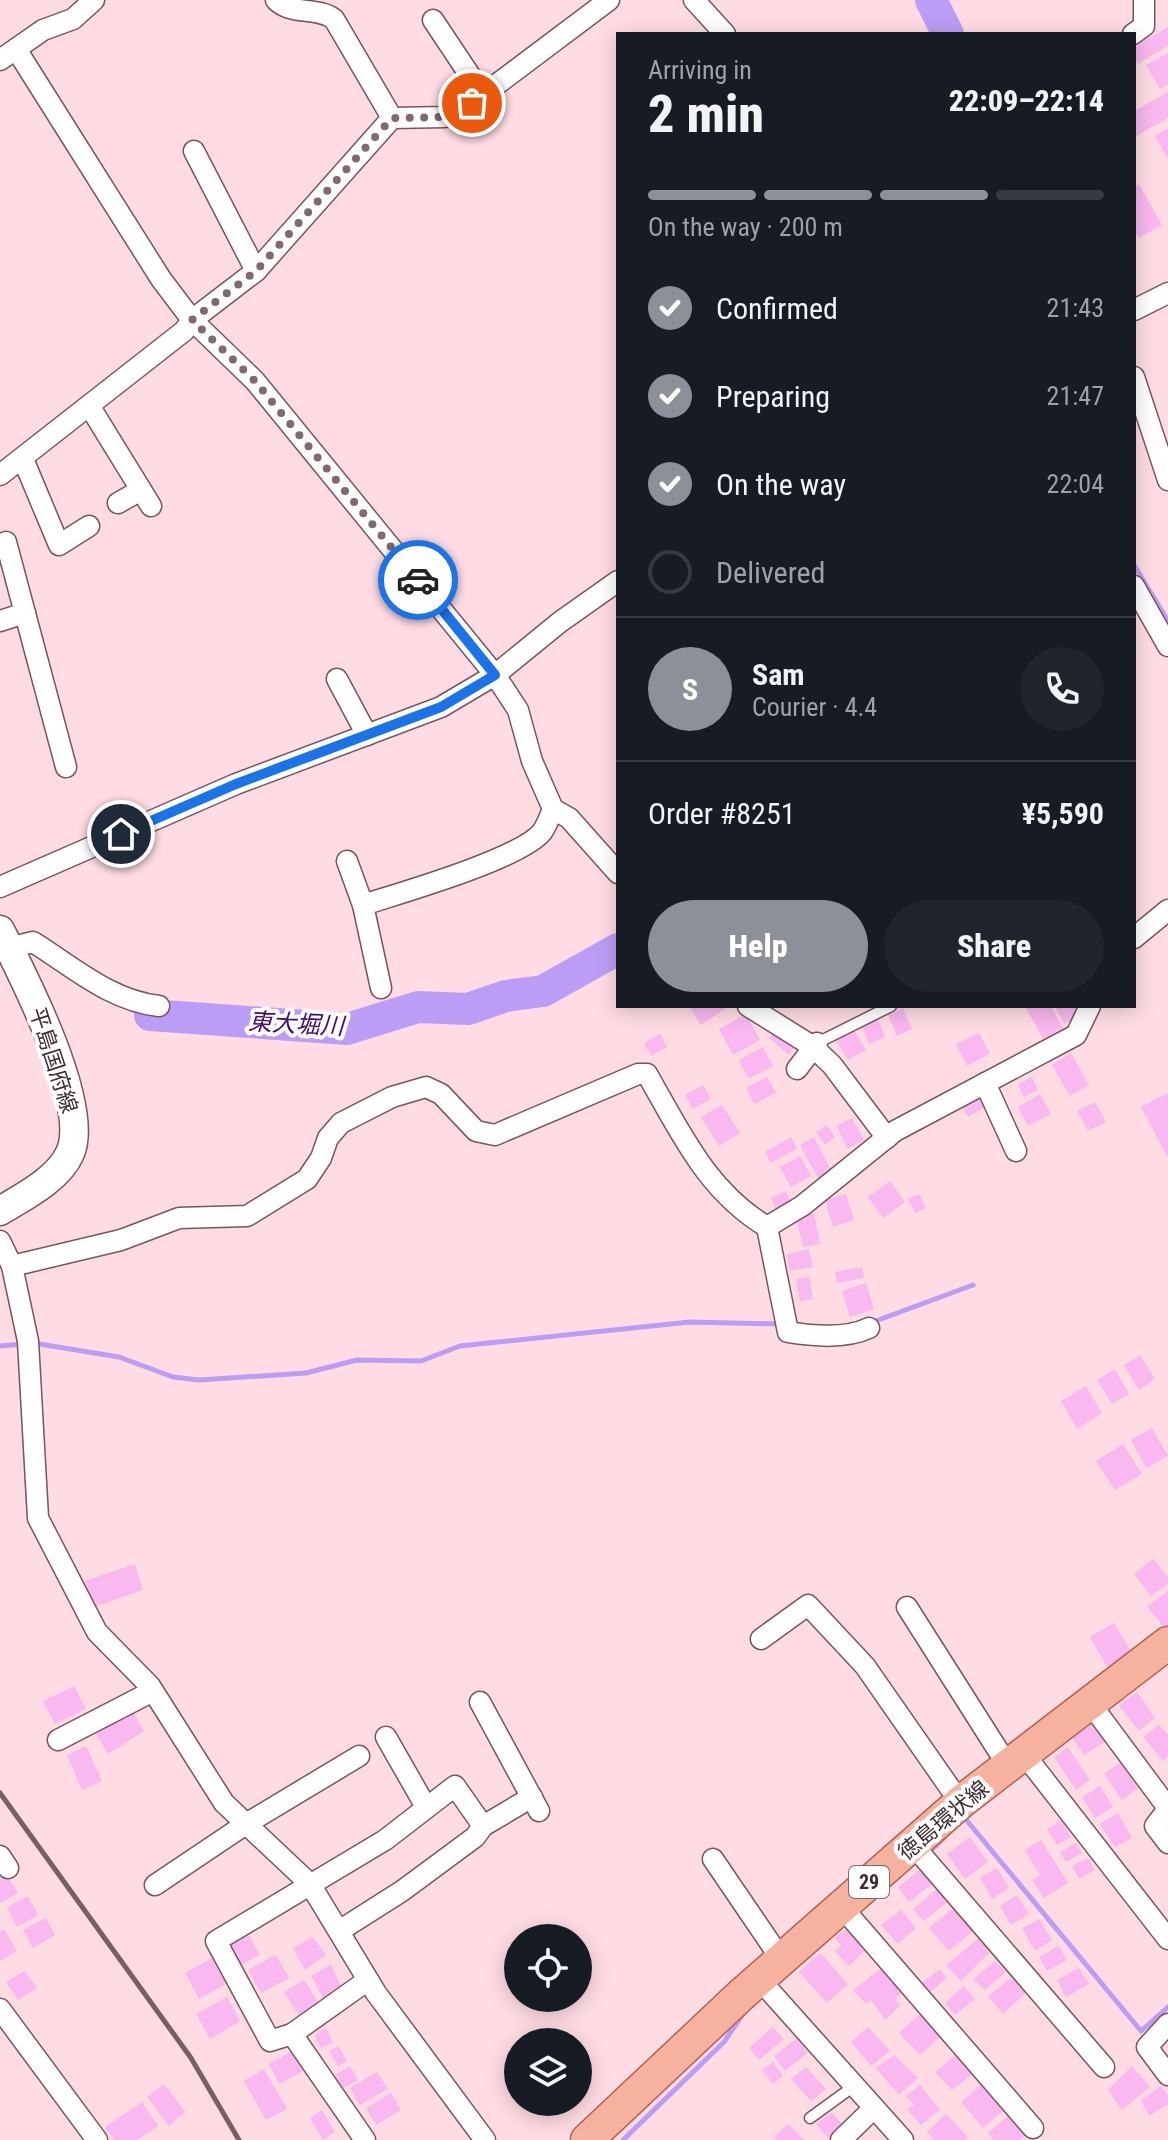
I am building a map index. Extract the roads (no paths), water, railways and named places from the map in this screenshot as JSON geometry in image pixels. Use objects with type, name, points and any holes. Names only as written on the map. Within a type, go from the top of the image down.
[{"type":"main road","name":"平島国府線","points":[[0,1211],[61,1167],[70,1153],[76,1129],[68,1092],[33,996],[3,942]]},
{"type":"main road","name":"徳島環状線","points":[[587,2140],[768,1978],[920,1853],[962,1801],[1168,1643]]},
{"type":"street","points":[[94,0],[73,19],[43,30],[8,54],[192,320],[255,381],[495,675],[518,710],[532,761],[553,809],[569,818],[616,871]]},
{"type":"street","points":[[276,0],[294,11],[324,11],[334,19],[392,118]]},
{"type":"street","points":[[0,475],[90,407],[184,331],[192,320],[256,271],[392,118],[444,117],[483,95],[609,0]]},
{"type":"street","points":[[694,0],[723,32]]},
{"type":"street","points":[[1136,32],[1144,26],[1144,0]]},
{"type":"street","points":[[433,20],[483,95]]},
{"type":"street","points":[[194,151],[256,271]]},
{"type":"street","points":[[216,194],[236,184]]},
{"type":"street","points":[[1136,309],[1168,293]]},
{"type":"street","points":[[1136,383],[1168,480]]},
{"type":"street","points":[[90,407],[146,498],[118,503]]},
{"type":"street","points":[[23,459],[59,545],[89,526]]},
{"type":"street","points":[[6,542],[66,767]]},
{"type":"street","points":[[0,887],[236,784],[441,707],[495,675],[560,622],[616,582]]},
{"type":"street","points":[[1136,590],[1168,646]]},
{"type":"street","points":[[0,621],[25,613]]},
{"type":"street","points":[[337,679],[367,735]]},
{"type":"street","points":[[363,905],[483,865],[541,833],[553,809]]},
{"type":"street","points":[[347,861],[363,905],[381,988]]},
{"type":"street","points":[[1136,936],[1168,910]]},
{"type":"street","points":[[3,942],[33,942],[98,985],[136,1003],[159,1006]]},
{"type":"street","points":[[751,1008],[815,1045],[851,1083],[862,1109],[887,1138]]},
{"type":"street","points":[[767,1227],[802,1206],[887,1138],[946,1099],[985,1083],[1076,1035],[1089,1008]]},
{"type":"street","points":[[797,1069],[815,1045]]},
{"type":"street","points":[[12,1266],[121,1240],[179,1218],[247,1216],[307,1179],[321,1158],[328,1138],[341,1123],[392,1097],[415,1090],[426,1087],[441,1094],[476,1131],[495,1135],[638,1074],[647,1074],[714,1186],[739,1211],[767,1227],[788,1332],[808,1335],[860,1332],[869,1328]]},
{"type":"street","points":[[985,1083],[1016,1151]]},
{"type":"street","points":[[0,1241],[12,1266],[28,1344],[38,1518],[97,1632],[153,1691],[224,1803],[310,1884],[368,1980],[485,2140]]},
{"type":"street","points":[[761,1639],[808,1605],[865,1666],[962,1801]]},
{"type":"street","points":[[907,1607],[1016,1760],[1168,1939]]},
{"type":"street","points":[[58,1740],[153,1691]]},
{"type":"street","points":[[1090,1703],[1168,1808],[1155,1826],[1168,1843]]},
{"type":"street","points":[[339,1931],[402,1891],[475,1837],[483,1826],[535,1804],[481,1715]]},
{"type":"street","points":[[386,1737],[426,1807]]},
{"type":"street","points":[[155,1885],[246,1824],[359,1756]]},
{"type":"street","points":[[368,1980],[292,2034],[270,2041],[216,1941],[385,1840],[455,1786],[483,1826]]},
{"type":"street","points":[[920,1853],[1104,2067]]},
{"type":"street","points":[[713,1859],[768,1978],[854,2086],[901,2139]]},
{"type":"street","points":[[847,1914],[1033,2128]]},
{"type":"street","points":[[0,2009],[96,2140]]},
{"type":"street","points":[[1168,2024],[1147,2047],[1168,2075]]},
{"type":"street","points":[[292,2034],[365,2140]]},
{"type":"street","points":[[841,2140],[874,2108]]},
{"type":"lane","points":[[815,1045],[887,1008]]},
{"type":"lane","points":[[810,2118],[854,2086]]},
{"type":"waterway","name":"東大堀川","points":[[931,0],[947,32]]},
{"type":"waterway","points":[[1136,568],[1168,621]]},
{"type":"waterway","name":"東大堀川","points":[[150,1015],[347,1029],[418,1007],[468,1009],[506,996],[543,991],[616,950]]},
{"type":"waterway","points":[[873,1322],[973,1285]]},
{"type":"waterway","points":[[33,1343],[119,1357],[173,1377],[199,1380],[306,1373],[357,1360],[421,1361],[460,1346],[690,1322],[780,1324]]},
{"type":"waterway","points":[[0,1346],[23,1344]]},
{"type":"waterway","points":[[963,1816],[1141,2031],[1168,2007]]},
{"type":"waterway","points":[[928,1853],[944,1838]]},
{"type":"waterway","points":[[623,2140],[724,2042],[745,2011]]},
{"type":"railway","points":[[0,1793],[191,2058],[239,2140]]}]
